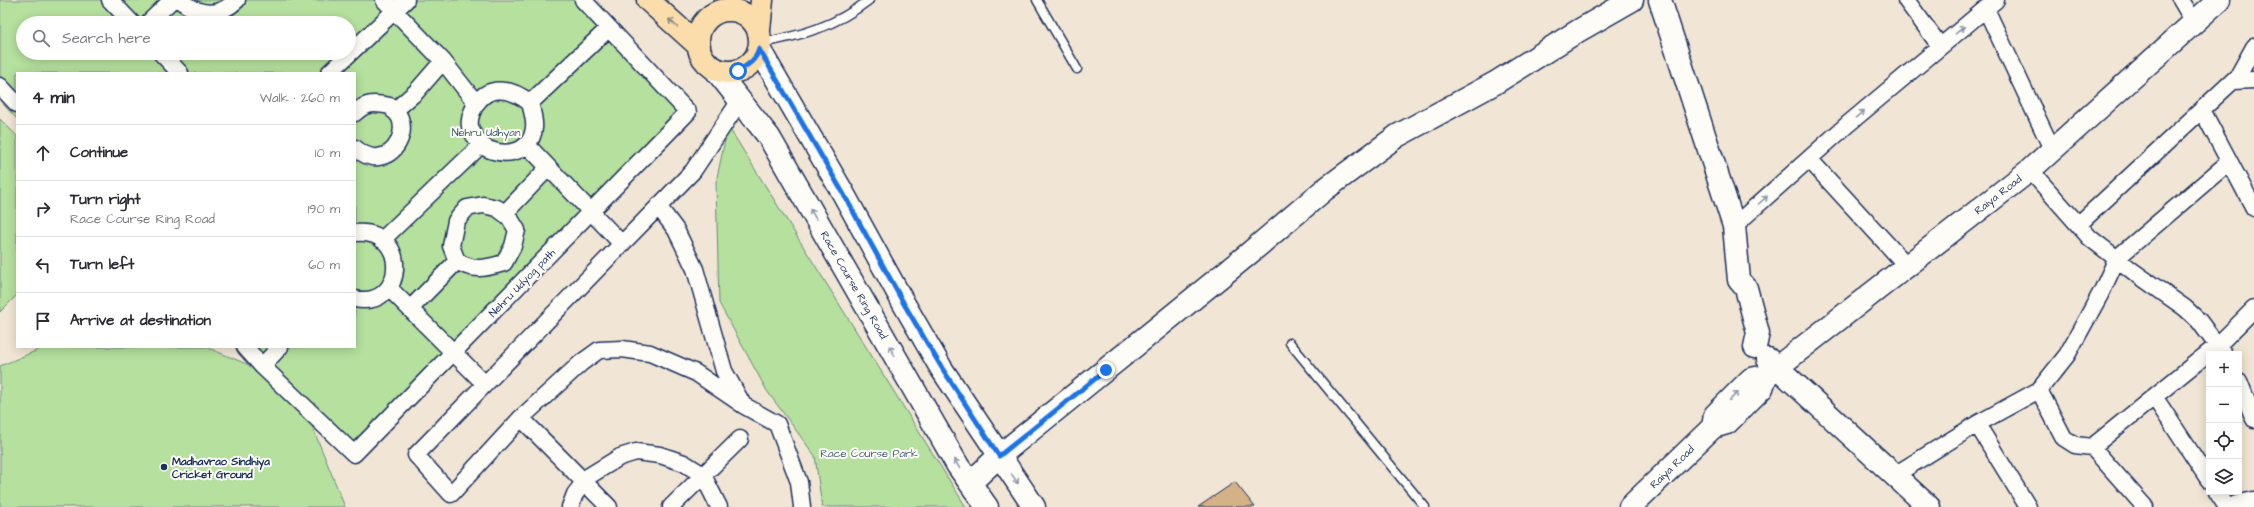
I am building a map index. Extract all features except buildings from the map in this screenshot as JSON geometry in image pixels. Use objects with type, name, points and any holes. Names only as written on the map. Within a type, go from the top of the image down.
[{"type":"main road","points":[[648,0],[699,46]]},
{"type":"main road","points":[[759,41],[752,20],[742,12],[717,5],[701,29],[699,46],[702,56],[714,68],[726,72],[738,71],[750,65],[757,55],[759,41],[762,0]]},
{"type":"street","points":[[110,0],[125,16]]},
{"type":"street","points":[[155,16],[172,0]]},
{"type":"street","points":[[179,0],[192,10],[207,13],[226,10],[237,0]]},
{"type":"street","points":[[356,43],[389,6],[406,0]]},
{"type":"street","name":"Nehru Udyog path","points":[[246,348],[262,366],[354,454],[688,112],[583,0]]},
{"type":"street","points":[[970,483],[999,456],[1240,261],[1324,190],[1397,136],[1495,83],[1578,31],[1632,0]]},
{"type":"street","points":[[1660,0],[1734,226],[1739,280],[1746,288],[1758,333],[1755,347],[1772,372],[1929,507]]},
{"type":"street","points":[[1906,0],[1940,46]]},
{"type":"street","points":[[2181,0],[2194,22]]},
{"type":"street","name":"Raiya Road","points":[[1630,507],[1713,426],[1715,415],[1751,379],[1772,372],[2030,170],[2219,0]]},
{"type":"street","points":[[1734,226],[1809,159],[1991,4],[2052,149]]},
{"type":"street","points":[[389,6],[443,61],[476,103]]},
{"type":"street","points":[[530,103],[609,28]]},
{"type":"street","points":[[759,41],[907,310],[942,368],[1034,507]]},
{"type":"street","points":[[2079,224],[2238,76],[2254,47]]},
{"type":"street","points":[[168,60],[179,72]]},
{"type":"street","points":[[330,72],[341,60]]},
{"type":"street","points":[[394,111],[416,92],[443,61]]},
{"type":"street","name":"Race Course Ring Road","points":[[714,68],[769,137],[958,466],[987,507]]},
{"type":"street","points":[[2233,81],[2254,80]]},
{"type":"street","points":[[0,86],[16,103]]},
{"type":"street","points":[[505,90],[520,95],[530,103],[534,129],[527,145],[518,151],[503,154],[490,152],[481,145],[470,125],[471,113],[476,103],[492,91],[505,90]]},
{"type":"street","points":[[740,102],[693,171],[416,455],[451,494],[521,418],[581,363],[599,350],[614,349],[650,353],[696,373],[743,405],[777,424],[799,482],[802,507]]},
{"type":"street","points":[[356,112],[363,105],[377,103],[390,106],[400,118],[402,134],[395,149],[379,157],[368,156],[356,150]]},
{"type":"street","points":[[2202,110],[2254,208]]},
{"type":"street","points":[[382,240],[481,145]]},
{"type":"street","points":[[527,145],[622,244]]},
{"type":"street","points":[[1809,159],[1907,266]]},
{"type":"street","points":[[1893,476],[1977,424],[2039,390],[2067,355],[2102,291],[2117,258],[2230,162]]},
{"type":"street","points":[[505,213],[548,168]]},
{"type":"street","points":[[2030,170],[2090,238],[2134,272],[2185,308],[2199,320],[2221,349]]},
{"type":"street","points":[[483,205],[497,208],[509,217],[517,230],[513,246],[504,263],[479,269],[466,266],[457,261],[450,246],[456,221],[467,208],[483,205]]},
{"type":"street","points":[[658,206],[676,230],[695,269],[724,371],[743,405]]},
{"type":"street","points":[[356,233],[369,232],[382,240],[395,256],[396,273],[389,288],[376,297],[356,299]]},
{"type":"street","points":[[410,309],[457,261]]},
{"type":"street","points":[[389,288],[485,384]]},
{"type":"street","points":[[2092,447],[2221,349],[2254,309]]},
{"type":"street","points":[[262,366],[279,348]]},
{"type":"street","points":[[2245,384],[2254,419]]},
{"type":"street","points":[[2039,390],[2064,438],[2075,445],[2092,447],[2145,507]]},
{"type":"street","points":[[2155,398],[2206,475]]},
{"type":"street","points":[[521,418],[609,507]]},
{"type":"street","points":[[1977,424],[2028,507]]},
{"type":"street","points":[[671,507],[740,439]]},
{"type":"street","points":[[570,507],[583,482],[589,476],[620,456],[636,452],[660,455],[684,463],[703,475],[719,507]]},
{"type":"street","points":[[2219,495],[2227,507]]},
{"type":"street","points":[[2237,507],[2254,503]]},
{"type":"lane","points":[[759,41],[817,30],[838,21],[869,0]]},
{"type":"lane","points":[[1037,0],[1077,69]]},
{"type":"lane","points":[[1290,343],[1425,507]]},
{"type":"green space","name":"Nehru Udhyan","points":[[0,0],[583,0],[688,112],[354,454],[243,348],[356,348],[356,72],[16,72],[16,118],[0,101]]},
{"type":"green space","points":[[0,119],[16,135],[16,296],[0,312]]},
{"type":"green space","name":"Race Course Park","points":[[728,126],[966,507],[822,507],[815,456],[767,391],[719,303],[716,182]]},
{"type":"green space","name":"Madhavrao Sindhiya Cricket Ground","points":[[43,348],[208,348],[249,365],[312,426],[345,507],[0,507],[0,366]]},
{"type":"place","name":"Madhavrao Sindhiya Cricket Ground","points":[[164,467]]},
{"type":"route","points":[[738,71],[750,65],[759,49],[843,193],[904,304],[942,368],[999,456],[1106,370]]}]
